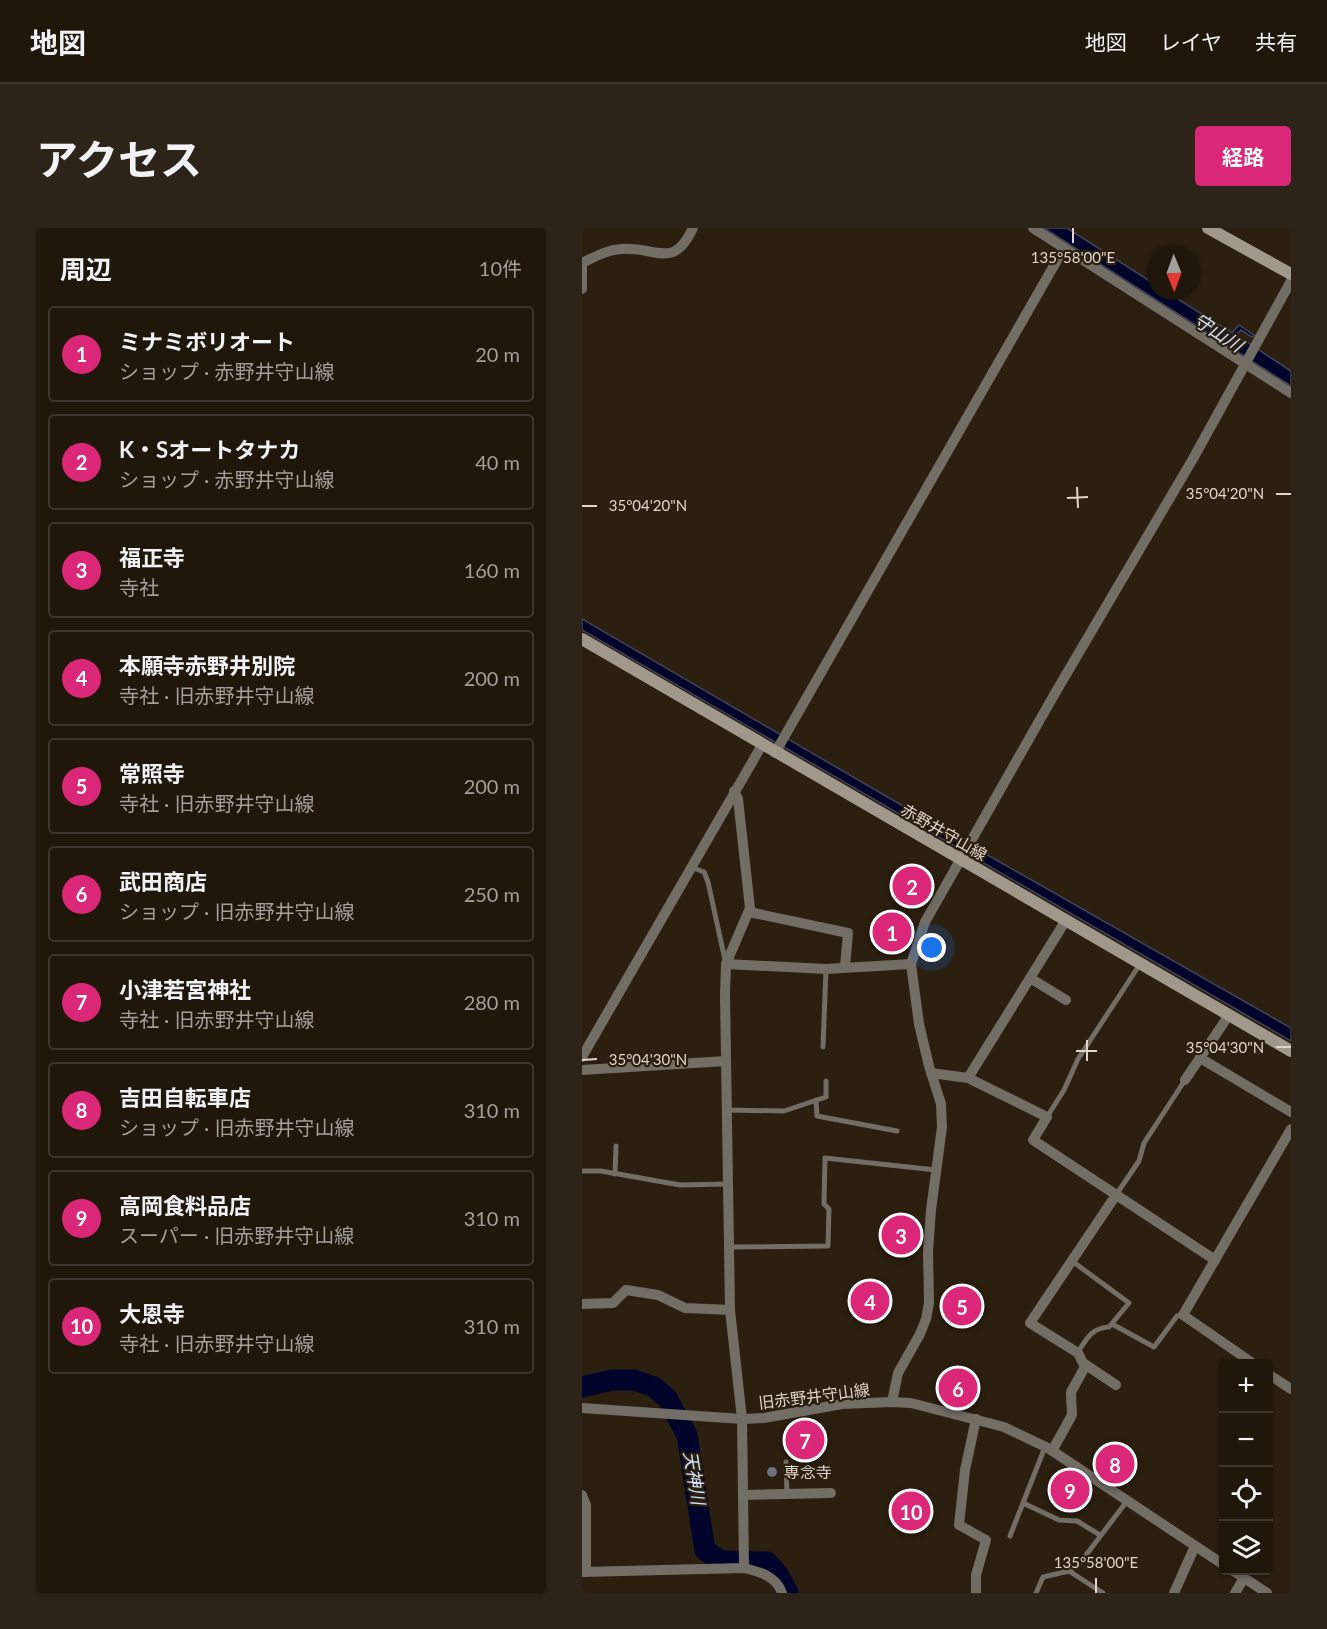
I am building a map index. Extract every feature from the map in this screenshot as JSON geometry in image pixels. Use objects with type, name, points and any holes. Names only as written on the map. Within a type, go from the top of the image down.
[{"type":"main road","points":[[1208,228],[1291,274]]},
{"type":"main road","name":"赤野井守山線","points":[[582,639],[762,746],[1291,1051]]},
{"type":"street","points":[[582,289],[582,265],[605,252],[624,248],[663,254],[678,251],[686,243],[693,228]]},
{"type":"street","points":[[1033,228],[1291,393]]},
{"type":"street","points":[[776,753],[1064,248]]},
{"type":"street","points":[[892,1402],[898,1373],[920,1334],[927,1311],[930,1221],[942,1127],[941,1104],[919,1024],[911,964],[925,921],[1194,457],[1291,281]]},
{"type":"street","points":[[582,1057],[762,746]]},
{"type":"street","points":[[734,791],[738,799],[750,908],[726,964],[730,1310],[742,1419],[744,1568]]},
{"type":"street","points":[[749,912],[848,933],[845,967]]},
{"type":"street","points":[[969,1078],[1066,920]]},
{"type":"street","points":[[726,964],[826,969],[911,964]]},
{"type":"street","points":[[1030,978],[1066,1000]]},
{"type":"street","points":[[1185,1080],[1229,1015]]},
{"type":"street","points":[[1200,1058],[1291,1112]]},
{"type":"street","points":[[582,1070],[726,1061]]},
{"type":"street","points":[[931,1073],[969,1078],[1047,1117],[1033,1140],[1215,1260]]},
{"type":"street","points":[[1247,1359],[1183,1316],[1291,1129]]},
{"type":"street","points":[[1116,1195],[1030,1323],[1078,1353],[1086,1365],[1116,1385]]},
{"type":"street","points":[[582,1304],[613,1303],[626,1290],[658,1295],[685,1308],[730,1310]]},
{"type":"street","points":[[1049,1449],[1072,1415],[1071,1392],[1086,1365]]},
{"type":"street","points":[[1273,1377],[1291,1389]]},
{"type":"street","name":"旧赤野井守山線","points":[[582,1408],[742,1419],[764,1418],[843,1404],[911,1403],[1004,1427],[1049,1449],[1219,1562]]},
{"type":"street","points":[[976,1419],[965,1470],[959,1525],[986,1540],[976,1575],[976,1593]]},
{"type":"street","points":[[743,1495],[831,1493]]},
{"type":"street","points":[[582,1495],[586,1505],[584,1572],[744,1568],[767,1573],[781,1588],[782,1593]]},
{"type":"street","points":[[1174,1593],[1196,1546]]},
{"type":"street","points":[[1240,1575],[1267,1593]]},
{"type":"street","points":[[1235,1593],[1244,1578]]},
{"type":"lane","points":[[691,867],[704,872],[708,882],[726,964]]},
{"type":"lane","points":[[1047,1117],[1064,1090],[1078,1059],[1140,964]]},
{"type":"lane","points":[[824,1047],[826,969]]},
{"type":"lane","points":[[1116,1195],[1139,1161],[1144,1143],[1185,1080]]},
{"type":"lane","points":[[727,1110],[784,1111],[826,1097],[826,1081]]},
{"type":"lane","points":[[816,1100],[817,1116],[897,1131]]},
{"type":"lane","points":[[615,1174],[616,1146]]},
{"type":"lane","points":[[730,1247],[828,1246],[830,1209],[824,1204],[825,1158],[936,1170]]},
{"type":"lane","points":[[582,1171],[601,1171],[680,1185],[728,1184]]},
{"type":"lane","points":[[1072,1261],[1129,1303],[1109,1327],[1100,1328],[1089,1334],[1078,1353]]},
{"type":"lane","points":[[1112,1324],[1154,1347],[1177,1316],[1183,1316]]},
{"type":"lane","points":[[1010,1536],[1049,1449]]},
{"type":"lane","points":[[786,1462],[787,1494]]},
{"type":"lane","points":[[1036,1593],[1042,1577],[1069,1571],[1080,1563],[1127,1501]]},
{"type":"lane","points":[[1023,1503],[1059,1520],[1077,1521],[1100,1535]]},
{"type":"lane","points":[[1069,1571],[1103,1593]]},
{"type":"water","points":[[1044,228],[1067,228],[1147,279],[1147,294]]},
{"type":"water","name":"守山川","points":[[1157,300],[1179,300],[1232,333],[1239,325],[1254,335],[1252,337],[1241,330],[1236,335],[1291,371],[1291,386]]},
{"type":"water","points":[[582,619],[963,841],[1291,1028],[1291,1041],[582,630]]},
{"type":"waterway","name":"天神川","points":[[582,1387],[612,1380],[635,1380],[654,1387],[667,1398],[687,1435],[705,1550],[721,1561],[767,1562],[778,1574],[788,1593]]},
{"type":"place","name":"K・Sオートタナカ","points":[[912,886]]},
{"type":"place","name":"ミナミボリオート","points":[[892,932]]},
{"type":"place","name":"福正寺","points":[[901,1235]]},
{"type":"place","name":"本願寺赤野井別院","points":[[870,1301]]},
{"type":"place","name":"常照寺","points":[[962,1306]]},
{"type":"place","name":"武田商店","points":[[958,1388]]},
{"type":"place","name":"小津若宮神社","points":[[805,1440]]},
{"type":"place","name":"吉田自転車店","points":[[1115,1464]]},
{"type":"place","name":"専念寺","points":[[772,1472]]},
{"type":"place","name":"高岡食料品店","points":[[1070,1490]]},
{"type":"place","name":"大恩寺","points":[[911,1511]]}]
